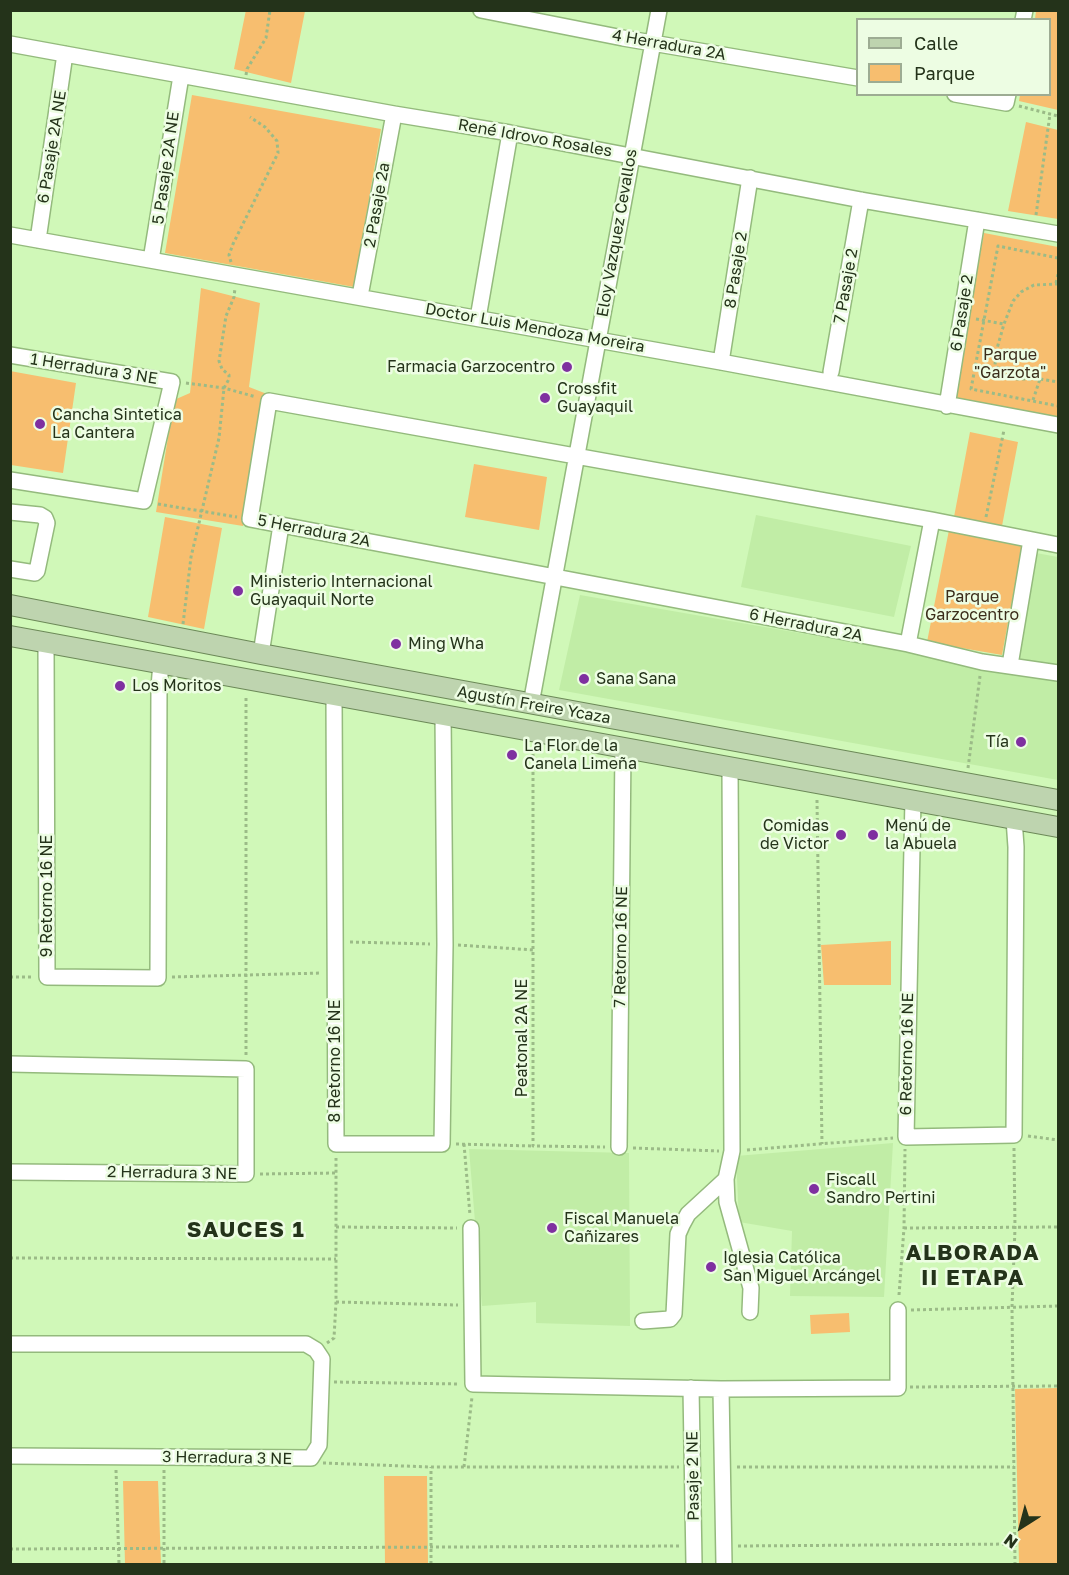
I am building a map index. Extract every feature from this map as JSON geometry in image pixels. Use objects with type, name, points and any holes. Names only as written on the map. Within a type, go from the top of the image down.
[{"type":"main road","name":"Agustín Freire Ycaza","points":[[10,605],[261,654],[1059,800]]},
{"type":"main road","name":"Agustín Freire Ycaza","points":[[10,636],[1059,827]]},
{"type":"street","name":"4 Herradura 2A","points":[[481,10],[653,43],[856,78]]},
{"type":"street","name":"Eloy Vazquez Cevallos","points":[[531,704],[659,10]]},
{"type":"street","name":"René Idrovo Rosales","points":[[10,44],[394,114],[510,132],[861,200],[1059,234]]},
{"type":"street","name":"6 Pasaje 2A NE","points":[[38,240],[65,54]]},
{"type":"street","name":"5 Pasaje 2A NE","points":[[151,260],[181,76]]},
{"type":"street","points":[[976,96],[1007,99]]},
{"type":"street","name":"2 Pasaje 2a","points":[[360,296],[394,114]]},
{"type":"street","points":[[478,318],[510,132]]},
{"type":"street","name":"8 Pasaje 2","points":[[721,362],[750,178]]},
{"type":"street","name":"7 Pasaje 2","points":[[831,372],[861,200]]},
{"type":"street","name":"6 Pasaje 2","points":[[947,406],[977,220]]},
{"type":"street","name":"Doctor Luis Mendoza Moreira","points":[[10,235],[360,296],[1059,426]]},
{"type":"street","name":"1 Herradura 3 NE","points":[[10,355],[172,382],[144,501]]},
{"type":"street","points":[[269,401],[932,520],[1059,545]]},
{"type":"street","name":"5 Herradura 2A","points":[[269,401],[250,519],[554,577]]},
{"type":"street","points":[[10,480],[144,501]]},
{"type":"street","points":[[10,512],[40,515],[47,522],[37,571],[35,573],[10,569]]},
{"type":"street","points":[[908,644],[932,520]]},
{"type":"street","points":[[261,654],[281,525]]},
{"type":"street","points":[[1010,665],[1031,540]]},
{"type":"street","name":"6 Herradura 2A","points":[[554,577],[908,644],[982,662],[1059,673]]},
{"type":"street","name":"9 Retorno 16 NE","points":[[45,642],[47,977],[158,978]]},
{"type":"street","points":[[158,978],[161,663]]},
{"type":"street","name":"8 Retorno 16 NE","points":[[334,695],[336,1144],[442,1144]]},
{"type":"street","points":[[442,1144],[445,945],[443,714]]},
{"type":"street","name":"7 Retorno 16 NE","points":[[619,1147],[623,747]]},
{"type":"street","points":[[730,767],[732,1151],[726,1179],[727,1202],[751,1288],[750,1312]]},
{"type":"street","name":"6 Retorno 16 NE","points":[[913,799],[906,1137],[1014,1135]]},
{"type":"street","points":[[1014,819],[1016,847],[1014,1135]]},
{"type":"street","points":[[10,1064],[246,1069]]},
{"type":"street","name":"2 Herradura 3 NE","points":[[10,1172],[246,1174],[246,1069]]},
{"type":"street","points":[[643,1321],[670,1319],[674,1314],[678,1234],[688,1215],[726,1179]]},
{"type":"street","points":[[471,1228],[473,1384],[722,1389],[898,1388],[898,1310]]},
{"type":"street","points":[[10,1344],[306,1344],[316,1350]]},
{"type":"street","name":"3 Herradura 3 NE","points":[[10,1456],[305,1459],[314,1455],[319,1445],[322,1359],[316,1350]]},
{"type":"street","name":"Pasaje 2 NE","points":[[691,1388],[694,1564]]},
{"type":"street","name":"Pasaje 2 NE","points":[[722,1389],[724,1564]]},
{"type":"path","points":[[246,78],[247,69],[266,38],[270,10]]},
{"type":"path","points":[[1007,99],[1059,116]]},
{"type":"path","points":[[1035,229],[1050,114]]},
{"type":"path","points":[[181,639],[191,557],[219,438],[224,388],[230,375],[222,369],[219,362],[226,316],[234,297],[236,276],[229,255],[232,244],[278,153],[277,141],[265,127],[250,117]]},
{"type":"path","points":[[1059,258],[998,246],[971,389],[1059,405]]},
{"type":"path","points":[[1059,274],[1057,284],[1034,285],[1021,292],[1013,301],[996,352],[995,365],[1002,373],[1014,379],[1059,382]]},
{"type":"path","points":[[962,318],[1004,324]]},
{"type":"path","points":[[1030,420],[1040,379]]},
{"type":"path","points":[[172,382],[224,388],[269,401]]},
{"type":"path","points":[[984,531],[1006,417]]},
{"type":"path","points":[[144,501],[250,519]]},
{"type":"path","points":[[966,784],[982,662]]},
{"type":"path","points":[[246,678],[246,1069]]},
{"type":"path","name":"Peatonal 2A NE","points":[[532,731],[533,1146]]},
{"type":"path","points":[[817,783],[822,1144]]},
{"type":"path","points":[[158,978],[335,973]]},
{"type":"path","points":[[10,977],[47,977]]},
{"type":"path","points":[[1015,1564],[1012,1307],[1015,1228],[1014,1135],[1059,1140]]},
{"type":"path","points":[[442,1144],[732,1151],[906,1137],[904,1228],[898,1310],[1059,1306]]},
{"type":"path","points":[[316,1350],[334,1338],[336,1144]]},
{"type":"path","points":[[336,1227],[471,1228],[464,1144]]},
{"type":"path","points":[[246,1174],[336,1173]]},
{"type":"path","points":[[904,1228],[1059,1227]]},
{"type":"path","points":[[10,1258],[336,1259]]},
{"type":"path","points":[[336,1302],[472,1306]]},
{"type":"path","points":[[322,1382],[473,1384],[464,1467]]},
{"type":"path","points":[[898,1388],[1059,1386]]},
{"type":"path","points":[[314,1455],[324,1464],[431,1467],[692,1467]]},
{"type":"path","points":[[116,1457],[119,1564]]},
{"type":"path","points":[[164,1457],[164,1564]]},
{"type":"path","points":[[431,1467],[431,1564]]},
{"type":"path","points":[[723,1467],[1014,1467]]},
{"type":"path","points":[[724,1546],[1015,1544]]},
{"type":"path","points":[[10,1549],[694,1546]]},
{"type":"shaded area","points":[[756,515],[911,546],[894,617],[741,587]]},
{"type":"shaded area","points":[[1036,553],[1058,557],[1058,780],[559,690],[580,595],[1013,670]]},
{"type":"shaded area","name":"Fiscall Sandro Pertini","points":[[893,1143],[884,1297],[790,1296],[792,1231],[739,1222],[736,1156]]},
{"type":"shaded area","name":"Fiscal Manuela Cañizares","points":[[469,1149],[629,1153],[630,1326],[536,1323],[536,1302],[482,1306]]},
{"type":"green space","points":[[246,10],[305,11],[291,83],[234,69]]},
{"type":"green space","points":[[1036,11],[1058,11],[1058,110],[1019,101],[1020,96],[1051,96],[1051,18],[1035,18]]},
{"type":"green space","points":[[192,95],[381,129],[354,287],[165,253]]},
{"type":"green space","points":[[1026,122],[1058,130],[1058,219],[1008,211]]},
{"type":"green space","name":"Parque \"Garzota\"","points":[[984,233],[1058,247],[1058,423],[953,403]]},
{"type":"green space","points":[[201,288],[260,303],[249,387],[267,394],[243,526],[156,512],[174,400],[190,393]]},
{"type":"green space","name":"Cancha Sintetica La Cantera","points":[[10,371],[76,383],[63,473],[11,465]]},
{"type":"green space","points":[[970,432],[1018,442],[1002,526],[954,517]]},
{"type":"green space","points":[[474,464],[547,477],[539,530],[465,517]]},
{"type":"green space","points":[[165,517],[222,528],[204,629],[148,617]]},
{"type":"green space","name":"Parque Garzocentro","points":[[949,530],[1022,546],[1002,655],[927,642]]},
{"type":"green space","points":[[891,941],[891,985],[824,985],[821,945]]},
{"type":"green space","points":[[849,1313],[850,1332],[811,1334],[810,1315]]},
{"type":"green space","points":[[1058,1388],[1058,1564],[1019,1564],[1015,1389]]},
{"type":"green space","points":[[384,1476],[427,1476],[428,1564],[385,1564]]},
{"type":"green space","points":[[123,1481],[158,1481],[161,1564],[125,1564]]},
{"type":"place","name":"Farmacia Garzocentro","points":[[567,367]]},
{"type":"place","name":"Crossfit Guayaquil","points":[[545,398]]},
{"type":"place","name":"Cancha Sintetica La Cantera","points":[[40,424]]},
{"type":"place","name":"Ministerio Internacional Guayaquil Norte","points":[[238,591]]},
{"type":"place","name":"Ming Wha","points":[[396,644]]},
{"type":"place","name":"Sana Sana","points":[[584,679]]},
{"type":"place","name":"Los Moritos","points":[[120,686]]},
{"type":"place","name":"Tía","points":[[1021,742]]},
{"type":"place","name":"La Flor de la Canela Limeña","points":[[512,755]]},
{"type":"place","name":"Comidas de Victor","points":[[841,835]]},
{"type":"place","name":"Menú de la Abuela","points":[[873,835]]},
{"type":"place","name":"Fiscall Sandro Pertini","points":[[814,1189]]},
{"type":"place","name":"Fiscal Manuela Cañizares","points":[[552,1228]]},
{"type":"place","name":"Iglesia Católica San Miguel Arcángel","points":[[711,1267]]},
{"type":"district","name":"SAUCES 1","points":[[246,1230]]},
{"type":"district","name":"ALBORADA II ETAPA","points":[[973,1266]]}]
